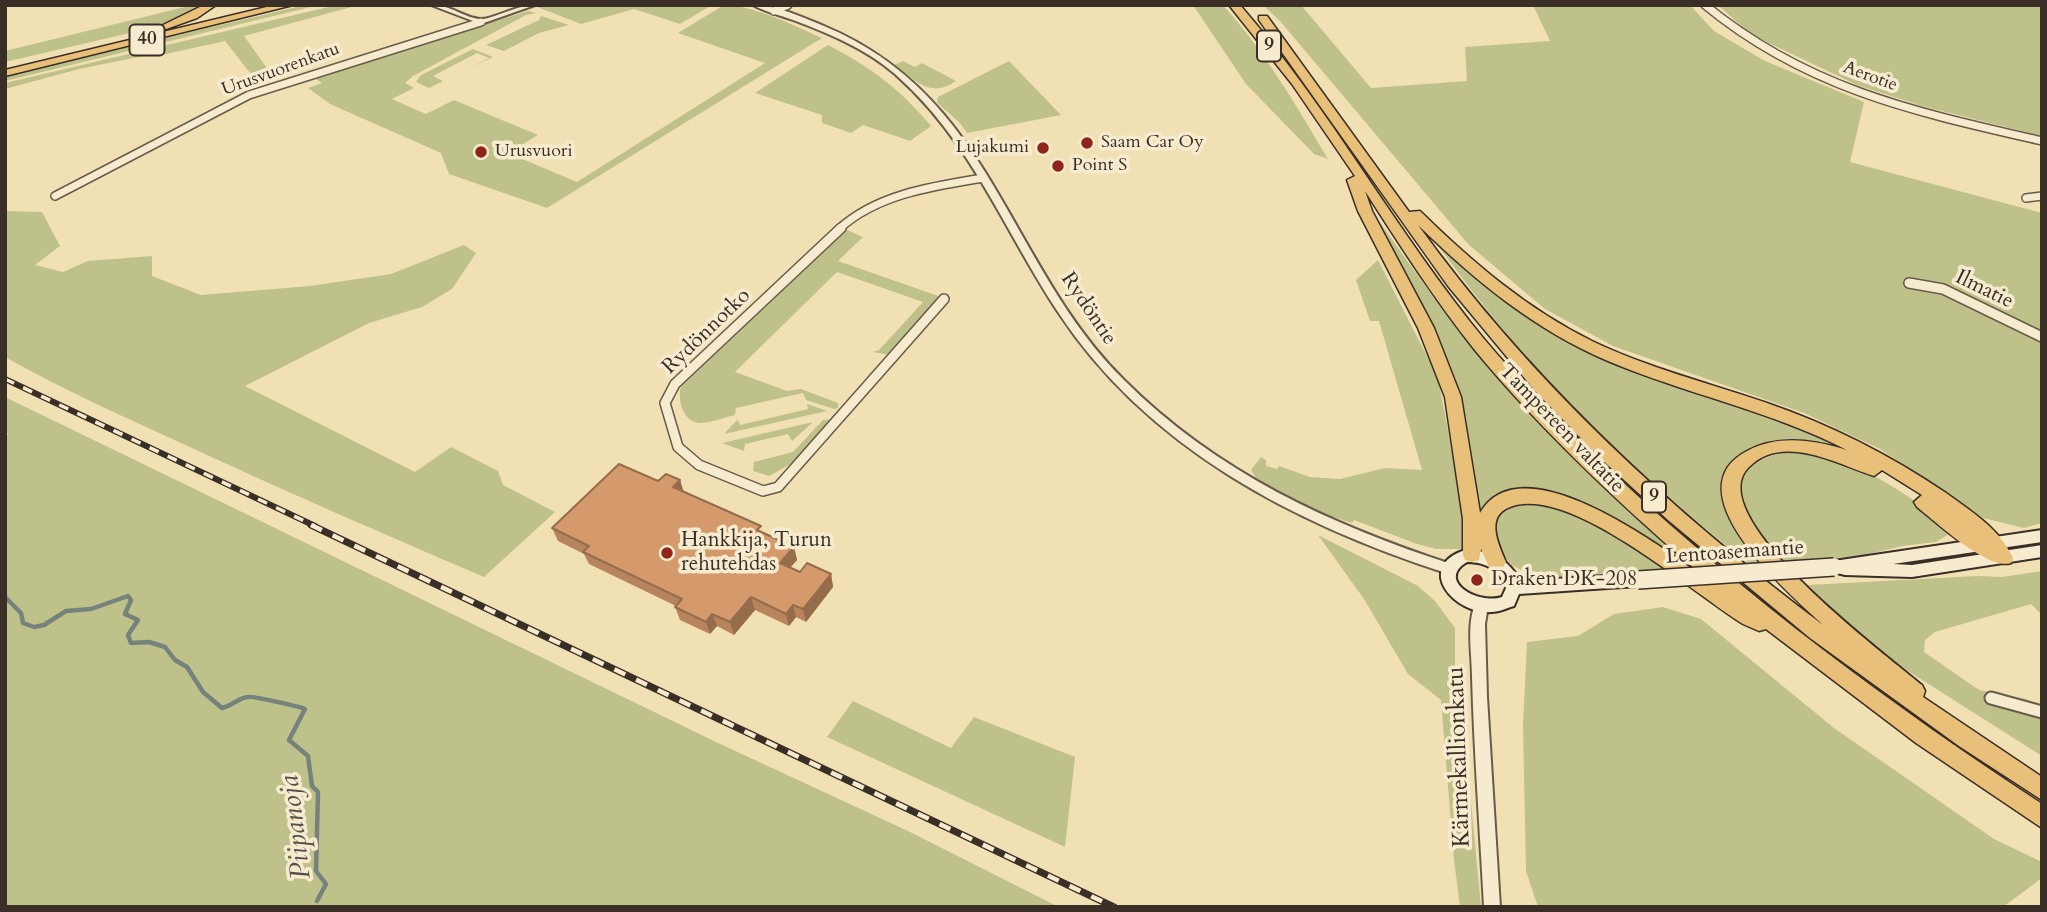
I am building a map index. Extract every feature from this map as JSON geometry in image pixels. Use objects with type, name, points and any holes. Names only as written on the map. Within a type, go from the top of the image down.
[{"type":"highway","points":[[129,37],[185,20],[211,5]]},
{"type":"highway","name":"40","points":[[5,66],[263,5]]},
{"type":"highway","name":"40","points":[[5,73],[288,5]]},
{"type":"highway","name":"Tampereen valtatie","points":[[1234,5],[1287,70],[1466,327],[1510,378],[1643,512],[1811,654],[1978,775],[2042,817]]},
{"type":"highway","name":"Tampereen valtatie","points":[[1251,5],[1301,67],[1484,320],[1592,438],[1722,555],[1846,654],[2042,790]]},
{"type":"highway","points":[[1345,153],[1365,211],[1426,328],[1453,397],[1472,519],[1472,555]]},
{"type":"highway","points":[[1378,177],[1477,274],[1535,317],[1634,366],[1766,408],[1836,437],[1911,479],[1994,549]]},
{"type":"highway","points":[[1990,755],[1848,634],[1773,562],[1737,513],[1731,497],[1732,477],[1745,461],[1766,450],[1794,446],[1827,451],[1871,467],[1994,549]]},
{"type":"highway","points":[[1496,562],[1487,539],[1486,522],[1498,504],[1520,496],[1563,502],[1619,530],[1723,601],[1811,654]]},
{"type":"main road","name":"Lentoasemantie","points":[[1514,588],[1834,567],[1912,571],[2042,536]]},
{"type":"main road","name":"Lentoasemantie","points":[[1834,567],[1853,562],[1994,549],[2042,551]]},
{"type":"main road","points":[[1472,555],[1496,562],[1507,571],[1514,588],[1513,595],[1502,605],[1481,606],[1457,593],[1448,580],[1448,569],[1459,558],[1472,555]]},
{"type":"street","points":[[435,5],[481,22]]},
{"type":"street","name":"Urusvuorenkatu","points":[[55,196],[249,95],[531,5]]},
{"type":"street","name":"Rydöntie","points":[[757,5],[850,41],[894,68],[920,91],[945,118],[1084,342],[1107,370],[1177,435],[1226,467],[1315,517],[1368,541],[1448,569]]},
{"type":"street","points":[[774,11],[788,5]]},
{"type":"street","name":"Aerotie","points":[[1705,5],[1758,44],[1845,86],[1927,113],[2042,141]]},
{"type":"street","name":"Rydönnotko","points":[[944,299],[778,487],[763,491],[699,465],[678,447],[666,403],[675,384],[845,224],[885,200],[915,190],[983,178]]},
{"type":"street","points":[[2026,198],[2042,196]]},
{"type":"street","name":"Ilmatie","points":[[1909,283],[1943,289],[2042,337]]},
{"type":"street","name":"Kärmekallionkatu","points":[[1481,606],[1478,624],[1480,697],[1492,907]]},
{"type":"street","points":[[1991,698],[2042,712]]},
{"type":"green space","points":[[193,5],[207,5],[160,26],[5,62],[5,51]]},
{"type":"green space","points":[[305,5],[319,5],[5,81],[5,76]]},
{"type":"green space","points":[[337,5],[359,5],[244,36],[274,78],[258,83],[225,41],[79,69],[5,89],[5,83]]},
{"type":"green space","points":[[712,5],[680,24],[634,9],[581,24],[537,7]]},
{"type":"green space","points":[[724,5],[761,12],[822,38],[547,208],[449,174],[441,153],[330,104],[308,88],[322,83],[314,78],[528,11],[536,13],[526,15],[413,76],[405,83],[414,88],[392,99],[426,114],[454,100],[538,135],[508,153],[577,182],[765,63],[678,33]]},
{"type":"green space","points":[[1193,5],[1223,5],[1266,60],[1328,159],[1314,154],[1246,84]]},
{"type":"green space","points":[[1263,5],[1301,5],[1371,88],[1467,81],[1465,47],[1550,41],[1533,5],[1690,5],[1714,31],[1765,61],[1864,102],[1850,162],[2042,213],[2042,523],[2024,528],[1983,518],[1880,449],[1804,413],[1613,346],[1545,309],[1469,245],[1280,21]]},
{"type":"green space","points":[[1718,5],[2042,5],[2042,136],[1922,106],[1857,85],[1750,34]]},
{"type":"green space","points":[[541,16],[569,25],[539,33],[504,51],[486,45],[539,20]]},
{"type":"green space","points":[[828,45],[884,80],[931,126],[910,141],[863,125],[851,133],[822,123],[822,115],[755,93]]},
{"type":"green space","points":[[473,49],[493,57],[465,70],[489,58],[477,53],[433,76],[443,81],[429,88],[416,82],[421,75]]},
{"type":"green space","points":[[903,61],[915,67],[922,63],[956,81],[947,86],[930,88],[894,65]]},
{"type":"green space","points":[[1009,61],[1061,115],[967,133],[937,102],[938,97]]},
{"type":"green space","points":[[6,211],[42,212],[60,246],[35,265],[63,272],[88,261],[152,256],[152,276],[201,295],[310,286],[391,274],[464,245],[476,253],[452,289],[422,307],[369,323],[245,386],[415,472],[451,447],[498,471],[503,485],[555,512],[484,577],[228,465],[97,404],[5,357]]},
{"type":"green space","points":[[1372,211],[1447,315],[1498,379],[1579,464],[1693,569],[1619,525],[1503,495],[1489,501],[1481,518],[1477,517],[1464,417]]},
{"type":"green space","points":[[847,230],[863,237],[838,261],[941,297],[890,355],[873,352],[879,350],[923,302],[837,272],[735,372],[787,391],[801,389],[838,403],[838,408],[806,400],[803,393],[736,408],[735,415],[713,421],[700,423],[689,419],[681,404],[681,386]]},
{"type":"green space","points":[[1432,238],[1500,298],[1560,336],[1816,432],[1897,474],[1960,522],[1899,479],[1860,458],[1784,448],[1755,448],[1733,459],[1726,471],[1723,487],[1769,564],[1750,565],[1644,474],[1577,410],[1514,342]]},
{"type":"green space","points":[[1378,260],[1438,378],[1468,536],[1462,549],[1436,549],[1354,520],[1352,523],[1317,512],[1256,478],[1251,470],[1261,457],[1266,460],[1266,466],[1277,469],[1279,466],[1310,477],[1340,479],[1385,468],[1422,470],[1379,321],[1370,321],[1356,280]]},
{"type":"green space","points":[[5,397],[716,742],[908,831],[1059,907],[5,907],[5,436],[9,434],[5,432]]},
{"type":"green space","points":[[807,404],[827,411],[724,434],[738,420],[740,425],[808,409]]},
{"type":"green space","points":[[833,419],[791,464],[769,476],[753,471],[754,462],[793,452],[823,420]]},
{"type":"green space","points":[[813,422],[792,441],[788,434],[745,444],[744,451],[722,443]]},
{"type":"green space","points":[[1782,453],[1826,457],[1867,472],[1942,520],[1949,528],[1949,534],[1936,542],[1902,546],[1861,556],[1783,563],[1750,517],[1743,501],[1741,486],[1746,473],[1759,461]]},
{"type":"green space","points":[[1526,501],[1583,515],[1670,570],[1546,577],[1529,574],[1512,565],[1501,553],[1497,546],[1493,522],[1502,508]]},
{"type":"green space","points":[[1318,535],[1418,586],[1435,601],[1455,628],[1455,703],[1465,739],[1481,907],[1460,907],[1441,700],[1408,674],[1364,599]]},
{"type":"green space","points":[[2042,571],[2042,615],[2031,604],[1935,632],[1925,640],[1924,652],[1979,690],[2026,699],[2042,706],[2042,756],[1897,664],[1860,635],[1808,585],[2002,577]]},
{"type":"green space","points":[[1663,607],[1701,619],[1834,728],[1994,839],[2042,862],[2042,878],[2003,907],[1538,907],[1526,871],[1523,725],[1527,642],[1578,636],[1614,614]]},
{"type":"green space","points":[[853,701],[951,748],[974,717],[1075,757],[1065,847],[827,737]]},
{"type":"building","name":"Hankkija, Turun rehutehdas","points":[[619,464],[658,481],[666,474],[680,480],[673,487],[761,526],[757,530],[794,547],[780,563],[800,572],[807,563],[831,574],[803,609],[793,605],[786,614],[751,597],[730,622],[712,614],[706,622],[675,607],[682,599],[583,552],[589,546],[552,528]]},
{"type":"waterway","name":"Piipanoja","points":[[5,597],[21,613],[23,623],[34,627],[44,625],[66,611],[91,609],[128,596],[131,600],[125,614],[138,620],[128,635],[131,643],[149,642],[165,647],[175,660],[187,667],[203,692],[222,708],[249,697],[305,709],[289,740],[308,756],[312,786],[318,792],[316,871],[326,884],[317,901]]},
{"type":"railway","points":[[5,379],[315,526]]},
{"type":"railway","points":[[311,525],[1114,907]]},
{"type":"place","name":"Saam Car Oy","points":[[1087,143]]},
{"type":"place","name":"Lujakumi","points":[[1043,148]]},
{"type":"place","name":"Urusvuori","points":[[481,152]]},
{"type":"place","name":"Point S","points":[[1058,166]]},
{"type":"place","name":"Hankkija, Turun rehutehdas","points":[[667,553]]},
{"type":"place","name":"Draken DK-208","points":[[1477,580]]}]
